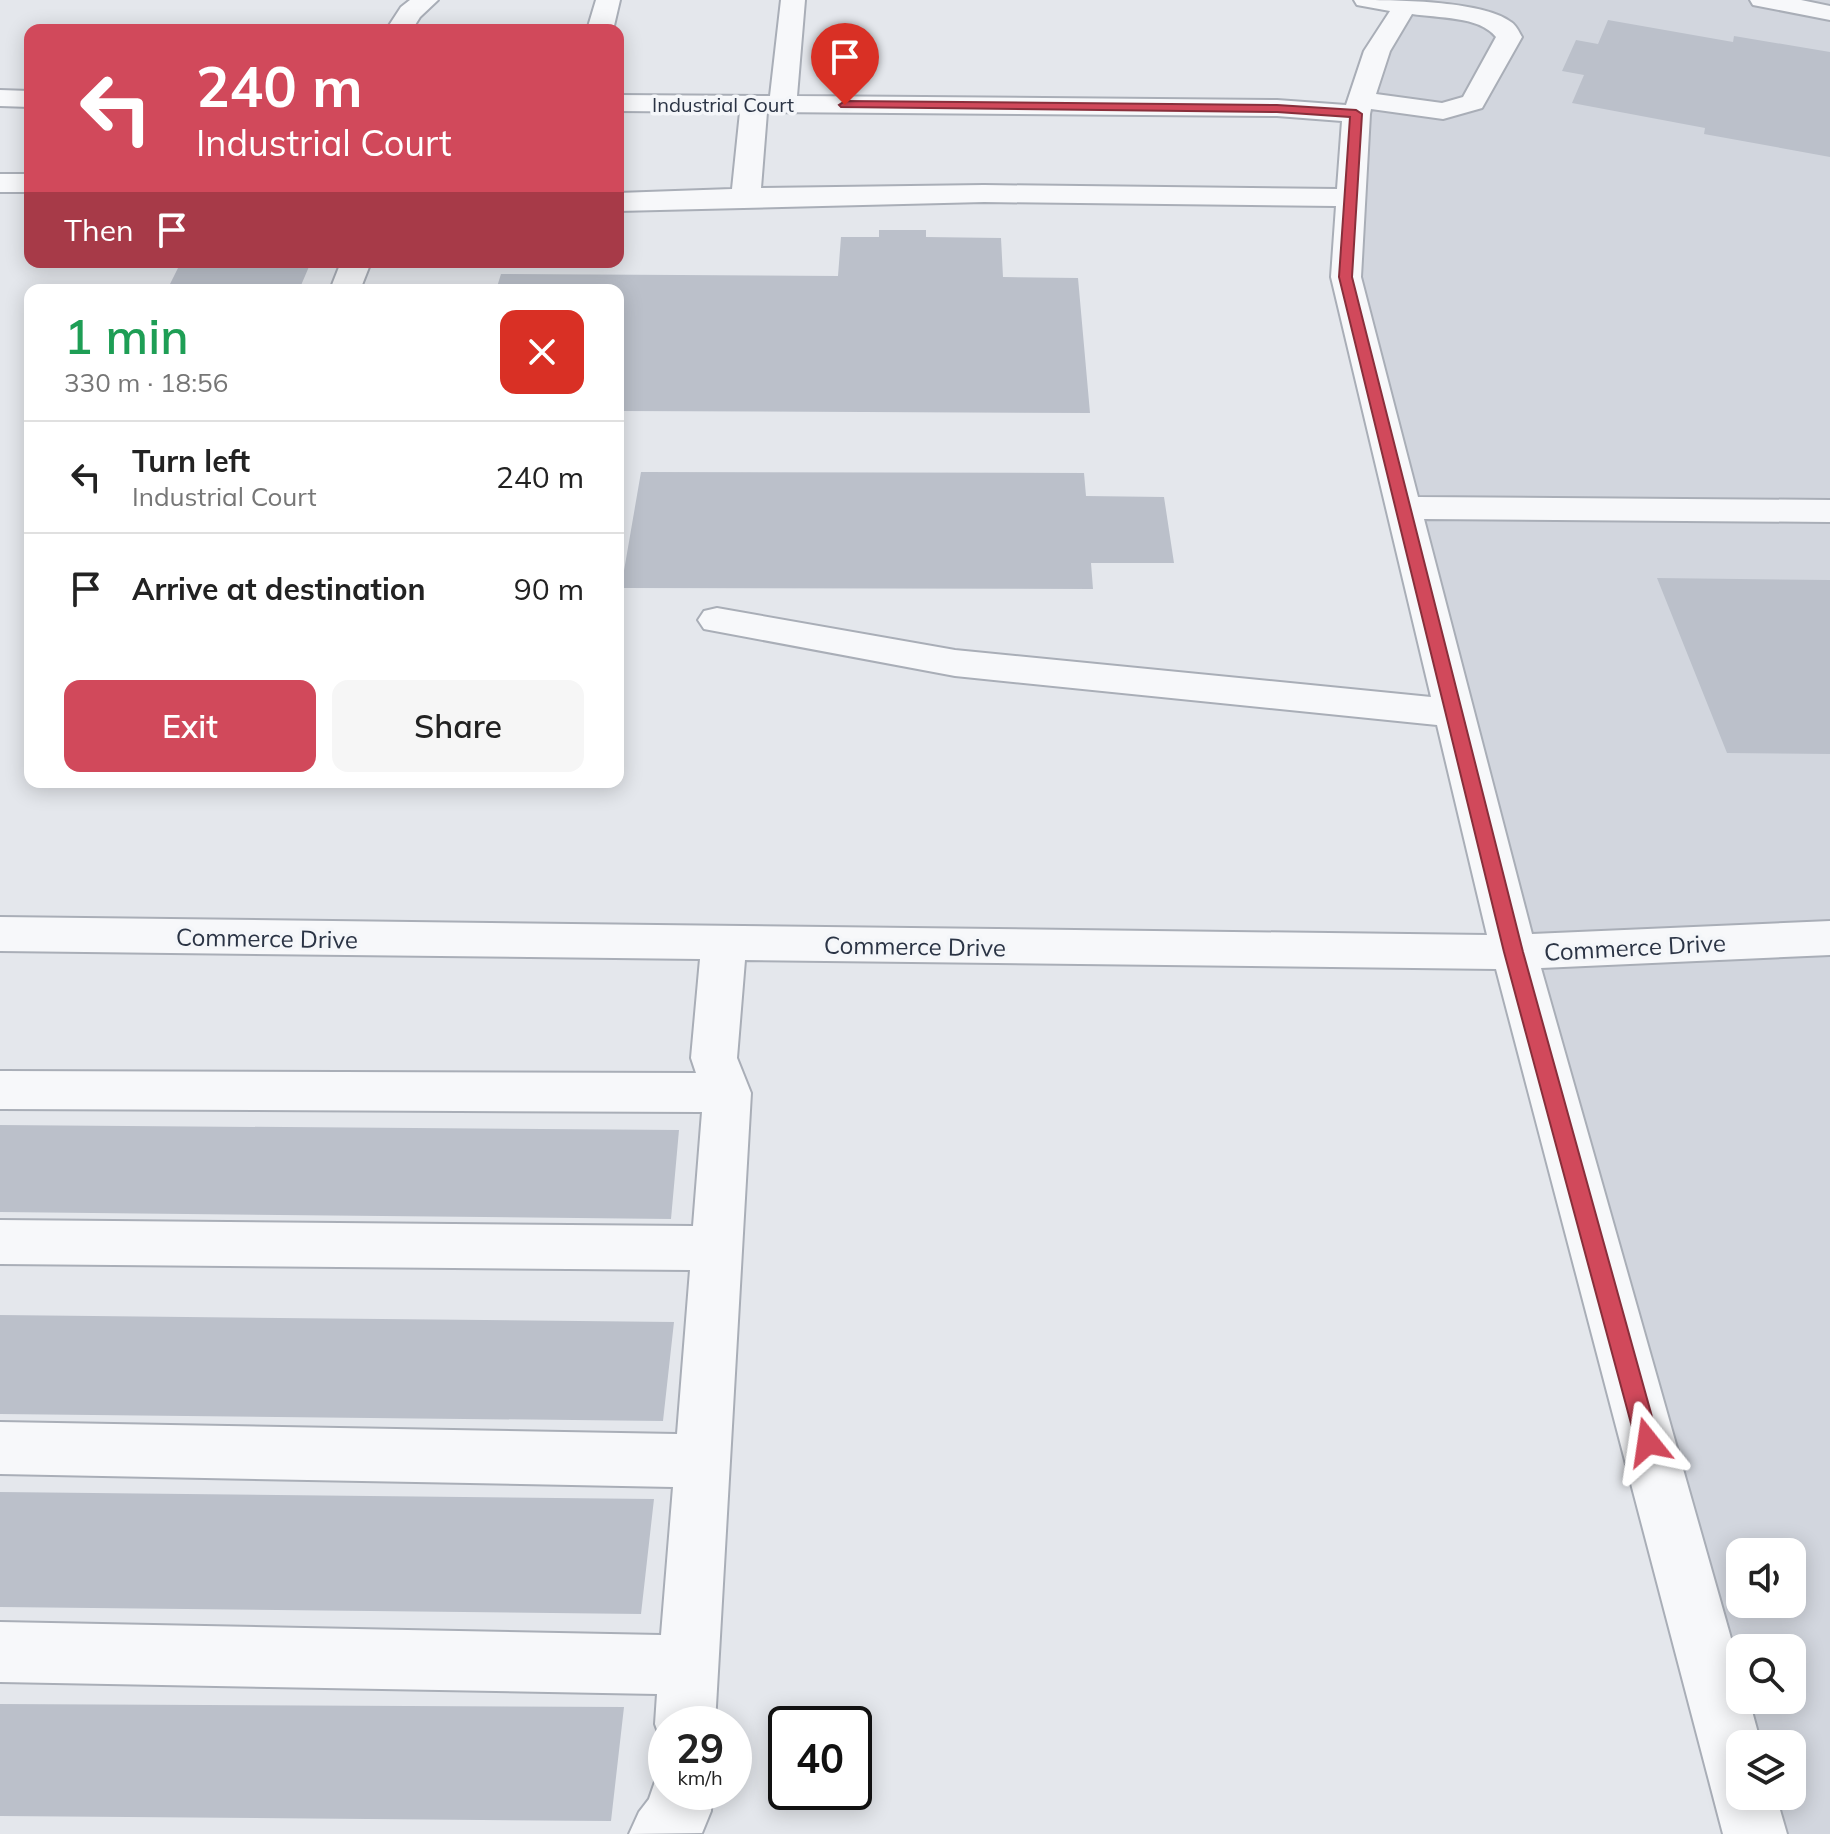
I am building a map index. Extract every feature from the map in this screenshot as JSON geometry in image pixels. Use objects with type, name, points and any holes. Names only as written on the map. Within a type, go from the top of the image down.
[{"type":"street","points":[[403,24],[410,12],[426,0]]},
{"type":"street","points":[[602,24],[608,0]]},
{"type":"street","points":[[783,104],[793,0]]},
{"type":"street","points":[[1366,0],[1407,3],[1487,18],[1515,6]]},
{"type":"street","points":[[1762,0],[1830,13]]},
{"type":"street","points":[[1407,3],[1377,51],[1359,107],[1346,277],[1514,952],[1727,1730]]},
{"type":"street","name":"Industrial Court","points":[[624,103],[1359,107],[1443,111],[1473,102],[1509,37],[1504,28],[1487,18]]},
{"type":"street","points":[[0,98],[24,99]]},
{"type":"street","points":[[746,196],[754,104]]},
{"type":"street","points":[[0,183],[24,183]]},
{"type":"street","points":[[624,202],[746,196],[1141,193],[1351,198]]},
{"type":"street","points":[[1403,508],[1830,511]]},
{"type":"street","points":[[717,620],[955,663],[1454,713]]},
{"type":"street","name":"Commerce Drive","points":[[0,934],[1514,952],[1830,938]]},
{"type":"street","points":[[686,1706],[727,1093],[714,1058],[724,943]]},
{"type":"street","points":[[0,1090],[727,1093]]},
{"type":"street","points":[[0,1242],[717,1248]]},
{"type":"street","points":[[0,1448],[703,1461]]},
{"type":"street","points":[[0,1652],[689,1665]]},
{"type":"street","points":[[661,1834],[680,1810]]},
{"type":"street","points":[[1749,1810],[1755,1834]]},
{"type":"shaded area","points":[[1409,0],[1830,0],[1830,1834],[1755,1834],[1749,1810],[1806,1810],[1806,1730],[1736,1730],[1732,1714],[1806,1714],[1806,1634],[1726,1634],[1726,1692],[1346,277],[1377,51]]},
{"type":"building","points":[[1608,20],[1733,42],[1734,36],[1830,52],[1830,157],[1704,134],[1705,128],[1572,103],[1584,75],[1562,71],[1576,40],[1598,44]]},
{"type":"building","points":[[879,230],[926,230],[926,237],[1001,238],[1003,277],[1078,278],[1090,413],[624,411],[624,284],[498,284],[501,274],[838,276],[841,237],[879,237]]},
{"type":"building","points":[[178,268],[308,268],[302,284],[170,284]]},
{"type":"building","points":[[641,472],[1084,473],[1086,496],[1164,497],[1174,563],[1091,563],[1093,589],[624,588],[624,571]]},
{"type":"building","points":[[1657,578],[1830,580],[1830,754],[1727,753]]},
{"type":"building","points":[[0,1125],[679,1130],[671,1219],[0,1212]]},
{"type":"building","points":[[0,1315],[674,1322],[663,1421],[0,1414]]},
{"type":"building","points":[[0,1492],[654,1499],[641,1614],[0,1607]]},
{"type":"building","points":[[0,1704],[624,1707],[611,1821],[0,1816]]},
{"type":"route","points":[[845,105],[1277,108],[1356,114],[1346,277],[1514,952],[1648,1442]]}]
